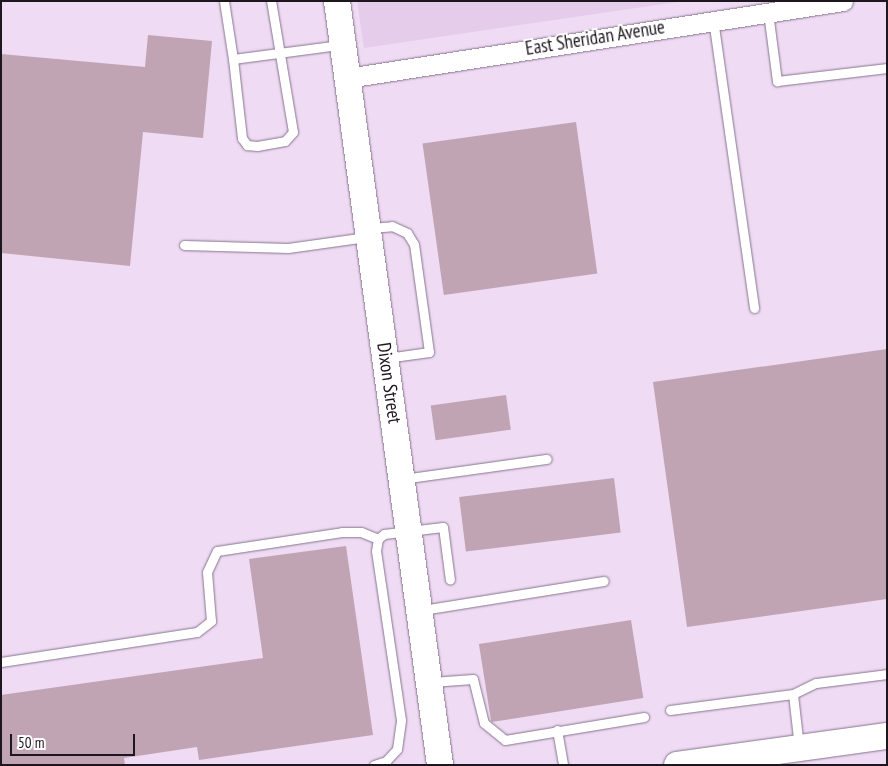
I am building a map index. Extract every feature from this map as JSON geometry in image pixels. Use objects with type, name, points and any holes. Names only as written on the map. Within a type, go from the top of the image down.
[{"type":"street","name":"Dixon Street","points":[[337,1],[440,765]]},
{"type":"street","name":"East Sheridan Avenue","points":[[348,78],[713,19],[843,1]]},
{"type":"street","points":[[677,765],[800,757],[887,736]]},
{"type":"lane","points":[[224,1],[242,138],[247,145],[257,146],[285,141],[293,132],[271,1]]},
{"type":"lane","points":[[768,12],[778,81],[887,68]]},
{"type":"lane","points":[[713,19],[754,308]]},
{"type":"lane","points":[[233,59],[343,44]]},
{"type":"lane","points":[[184,245],[288,248],[392,226],[407,233],[414,244],[429,352],[386,358]]},
{"type":"lane","points":[[402,479],[546,459]]},
{"type":"lane","points":[[374,765],[386,761],[398,749],[401,720],[376,551],[378,539],[384,534],[443,527],[450,580]]},
{"type":"lane","points":[[1,662],[197,632],[211,621],[207,572],[217,551],[342,532],[361,532],[378,539]]},
{"type":"lane","points":[[419,610],[604,581]]},
{"type":"lane","points":[[670,710],[793,694],[816,684],[887,674]]},
{"type":"lane","points":[[429,683],[473,679],[484,722],[505,740],[644,716]]},
{"type":"lane","points":[[793,694],[800,757]]},
{"type":"lane","points":[[557,730],[563,765]]},
{"type":"shaded area","points":[[357,1],[684,1],[364,48]]},
{"type":"building","points":[[148,35],[212,41],[203,138],[143,132],[130,266],[1,253],[1,54],[145,67]]},
{"type":"building","points":[[576,122],[597,274],[444,295],[423,144]]},
{"type":"building","points":[[887,349],[887,599],[687,627],[653,382]]},
{"type":"building","points":[[506,395],[511,430],[436,440],[431,406]]},
{"type":"building","points":[[614,478],[621,533],[466,552],[459,497]]},
{"type":"building","points":[[346,546],[373,735],[199,760],[197,747],[124,758],[125,765],[1,765],[1,695],[263,658],[249,559]]},
{"type":"building","points":[[631,620],[643,698],[491,722],[479,644]]}]
